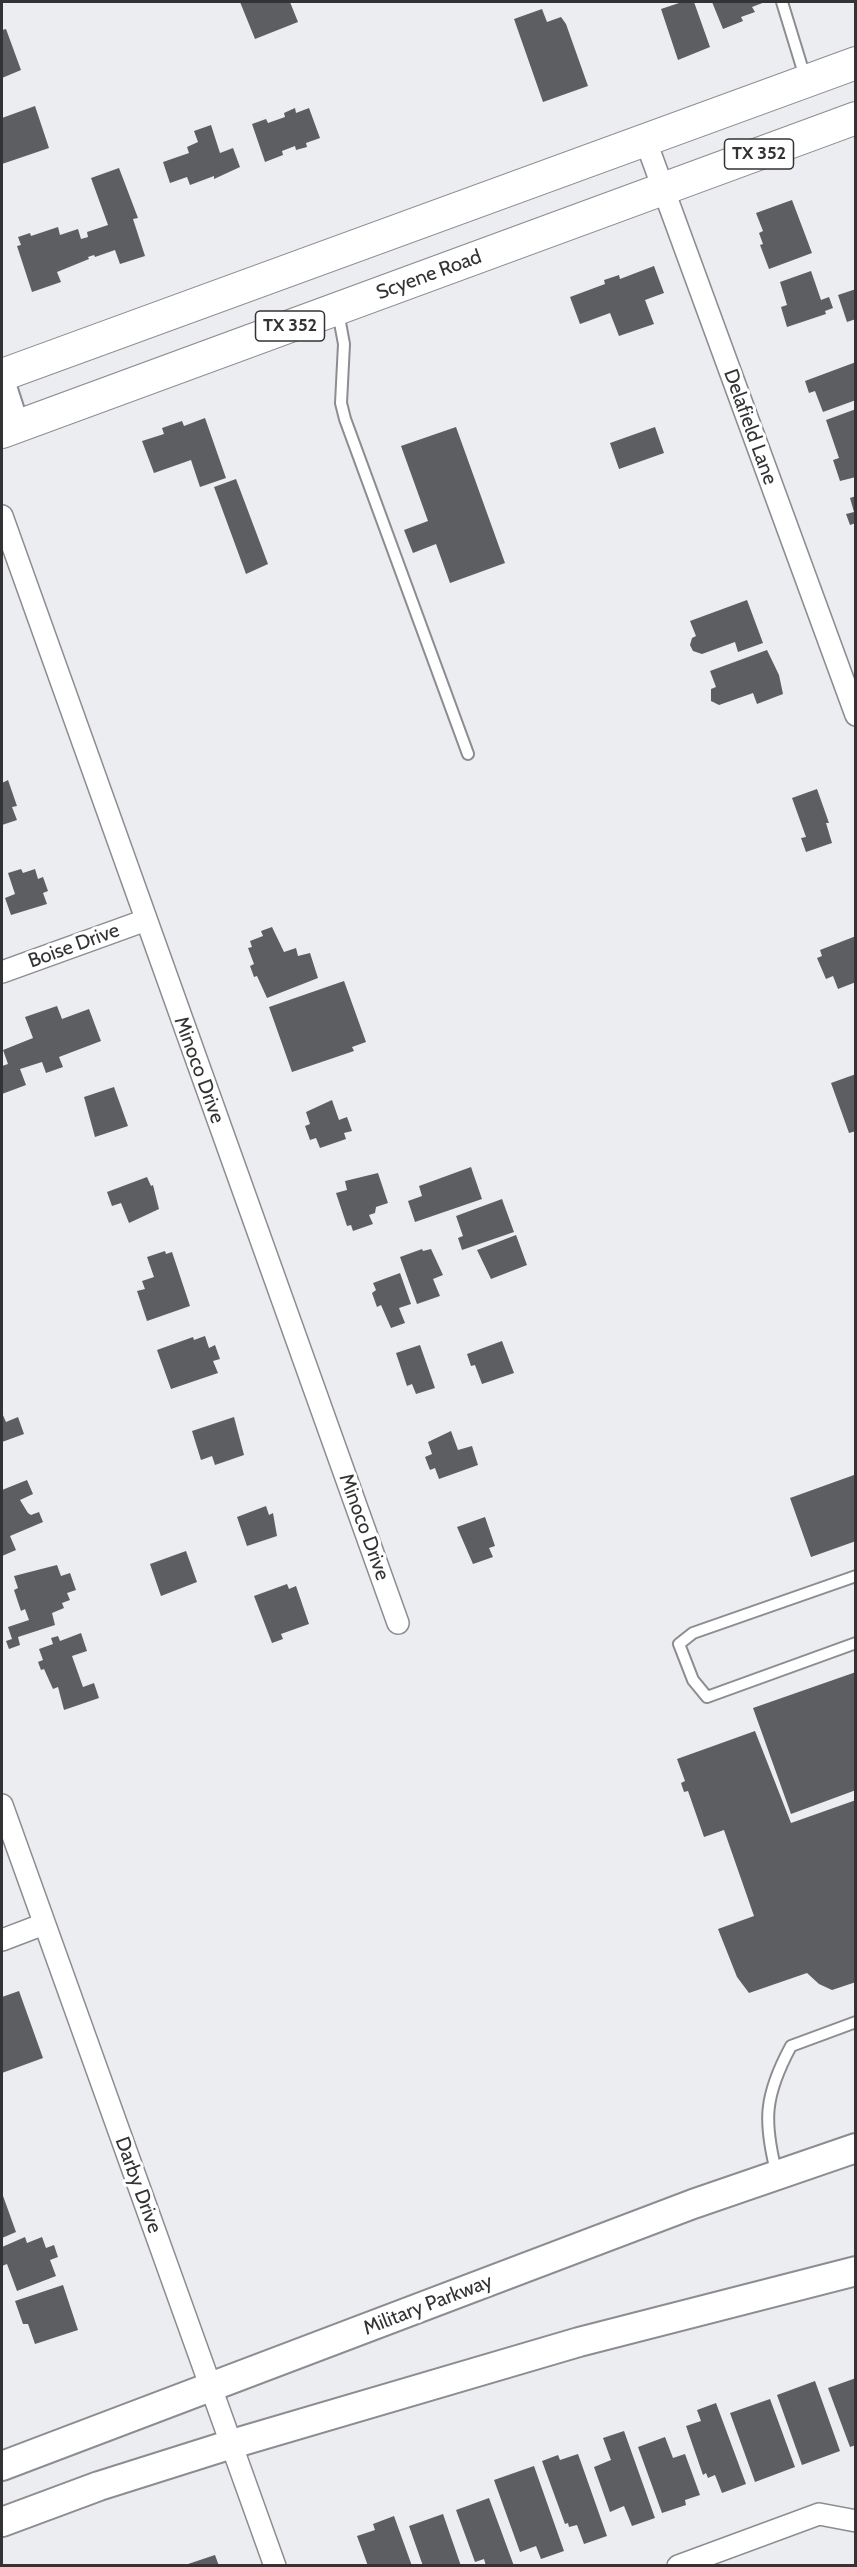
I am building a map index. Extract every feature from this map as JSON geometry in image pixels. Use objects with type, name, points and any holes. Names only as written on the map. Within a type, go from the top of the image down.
[{"type":"main road","name":"TX 352","points":[[2,375],[855,63]]},
{"type":"main road","name":"Scyene Road","points":[[8,430],[855,118]]},
{"type":"main road","points":[[2,387],[8,430]]},
{"type":"main road","name":"Military Parkway","points":[[2,2466],[777,2175],[855,2148]]},
{"type":"main road","points":[[2,2522],[99,2486],[232,2444],[579,2342],[855,2271]]},
{"type":"street","name":"Delafield Lane","points":[[645,139],[855,714]]},
{"type":"street","name":"Minoco Drive","points":[[2,516],[398,1623]]},
{"type":"street","name":"Boise Drive","points":[[2,972],[146,920]]},
{"type":"street","name":"Darby Drive","points":[[2,1805],[275,2565]]},
{"type":"street","points":[[2,1940],[44,1924]]},
{"type":"street","points":[[678,2565],[819,2514],[855,2521]]},
{"type":"lane","points":[[782,2],[806,81]]},
{"type":"lane","points":[[337,309],[344,344],[341,403],[345,419],[468,754]]},
{"type":"lane","points":[[855,1576],[693,1633],[679,1644],[693,1680],[707,1697],[855,1643]]},
{"type":"lane","points":[[777,2175],[767,2136],[770,2092],[782,2062],[791,2046],[855,2022]]},
{"type":"building","points":[[240,2],[290,2],[298,22],[255,39]]},
{"type":"building","points":[[682,2],[694,2],[710,47],[678,60],[661,9]]},
{"type":"building","points":[[712,2],[765,2],[752,7],[755,12],[741,17],[743,21],[723,29]]},
{"type":"building","points":[[542,9],[547,22],[561,17],[566,24],[588,86],[543,102],[514,19]]},
{"type":"building","points":[[6,29],[21,70],[2,78],[2,30]]},
{"type":"building","points":[[35,106],[49,148],[2,164],[2,118]]},
{"type":"building","points":[[295,108],[296,113],[309,108],[320,138],[306,143],[307,147],[296,150],[295,146],[282,151],[283,155],[265,162],[252,124],[266,119],[268,123],[285,117],[284,113]]},
{"type":"building","points":[[211,125],[220,153],[233,148],[240,167],[214,179],[214,176],[190,185],[187,177],[170,183],[163,162],[189,153],[187,147],[198,142],[194,131]]},
{"type":"building","points":[[119,168],[138,218],[133,219],[145,256],[120,264],[115,250],[95,257],[94,255],[57,272],[61,282],[32,292],[17,246],[21,245],[18,237],[30,233],[31,236],[58,227],[60,235],[78,229],[81,239],[88,237],[87,232],[108,225],[91,178]]},
{"type":"building","points":[[792,200],[812,253],[769,269],[760,245],[763,244],[759,233],[763,231],[756,213]]},
{"type":"building","points":[[654,266],[664,293],[645,300],[654,324],[619,336],[610,313],[580,324],[570,297],[605,284],[604,280],[619,275],[620,279]]},
{"type":"building","points":[[811,271],[821,300],[829,297],[833,308],[825,311],[826,314],[787,327],[781,307],[787,305],[780,282]]},
{"type":"building","points":[[856,289],[856,319],[847,322],[838,295]]},
{"type":"building","points":[[856,362],[856,400],[823,412],[815,391],[809,393],[805,381]]},
{"type":"building","points":[[856,409],[856,477],[840,481],[833,460],[839,458],[826,420]]},
{"type":"building","points":[[205,418],[226,478],[200,487],[191,460],[154,473],[142,441],[164,434],[162,428],[182,421],[184,426]]},
{"type":"building","points":[[456,427],[505,563],[450,583],[436,544],[413,553],[404,530],[428,521],[401,446]]},
{"type":"building","points":[[655,427],[664,453],[619,469],[610,443]]},
{"type":"building","points":[[236,479],[268,564],[246,574],[214,487]]},
{"type":"building","points":[[856,496],[856,523],[850,525],[846,514],[854,512],[850,498]]},
{"type":"building","points":[[747,600],[763,643],[738,652],[735,642],[702,654],[693,651],[690,645],[692,638],[696,636],[690,621]]},
{"type":"building","points":[[767,650],[779,675],[783,694],[757,704],[753,693],[719,705],[711,701],[711,689],[716,687],[710,671]]},
{"type":"building","points":[[8,780],[17,806],[12,807],[17,820],[2,825],[2,783]]},
{"type":"building","points":[[817,789],[829,823],[826,823],[832,843],[806,852],[801,838],[806,837],[792,798]]},
{"type":"building","points":[[21,869],[23,873],[35,869],[38,879],[43,877],[48,891],[43,893],[47,904],[11,915],[5,898],[15,894],[8,873]]},
{"type":"building","points":[[272,927],[284,952],[296,948],[298,956],[310,953],[318,978],[267,998],[257,976],[254,977],[250,966],[254,964],[248,948],[252,947],[250,941],[263,936],[261,931]]},
{"type":"building","points":[[856,936],[856,982],[838,989],[833,976],[826,979],[817,958],[822,956],[820,950]]},
{"type":"building","points":[[344,981],[366,1042],[352,1047],[354,1051],[292,1072],[269,1007]]},
{"type":"building","points":[[57,1006],[62,1019],[89,1009],[101,1041],[59,1057],[63,1067],[46,1073],[42,1062],[20,1069],[26,1085],[2,1094],[2,1066],[8,1064],[3,1050],[33,1038],[25,1017]]},
{"type":"building","points":[[856,1074],[856,1131],[849,1133],[831,1083]]},
{"type":"building","points":[[114,1087],[128,1126],[95,1137],[84,1097]]},
{"type":"building","points":[[332,1100],[339,1120],[347,1117],[352,1131],[344,1133],[346,1139],[320,1148],[316,1138],[310,1140],[305,1126],[310,1124],[306,1112]]},
{"type":"building","points":[[471,1167],[482,1199],[415,1222],[408,1201],[422,1196],[419,1186]]},
{"type":"building","points":[[378,1173],[388,1203],[376,1207],[375,1213],[369,1215],[373,1224],[353,1231],[351,1225],[347,1226],[336,1193],[347,1190],[345,1181]]},
{"type":"building","points":[[147,1177],[151,1186],[153,1185],[159,1209],[129,1223],[121,1203],[112,1206],[107,1192]]},
{"type":"building","points":[[502,1199],[514,1232],[462,1250],[458,1238],[463,1236],[456,1216]]},
{"type":"building","points":[[516,1235],[527,1265],[491,1279],[477,1250]]},
{"type":"building","points":[[422,1249],[423,1251],[431,1249],[443,1275],[433,1279],[440,1296],[417,1304],[400,1257]]},
{"type":"building","points":[[165,1251],[166,1254],[172,1252],[190,1306],[147,1321],[137,1291],[145,1289],[142,1281],[154,1277],[147,1257]]},
{"type":"building","points":[[400,1273],[411,1304],[399,1308],[405,1323],[391,1328],[381,1305],[377,1307],[372,1293],[376,1290],[373,1283]]},
{"type":"building","points":[[205,1336],[209,1348],[215,1345],[220,1359],[213,1361],[218,1373],[171,1389],[157,1350],[193,1337],[194,1340]]},
{"type":"building","points":[[502,1341],[514,1373],[482,1384],[475,1365],[471,1366],[467,1354]]},
{"type":"building","points":[[420,1345],[435,1388],[416,1394],[412,1384],[407,1386],[396,1353]]},
{"type":"building","points":[[2,1413],[6,1422],[18,1417],[24,1434],[2,1442]]},
{"type":"building","points":[[234,1417],[244,1455],[215,1465],[212,1456],[201,1460],[192,1431]]},
{"type":"building","points":[[451,1431],[458,1450],[472,1446],[478,1465],[439,1479],[435,1468],[430,1470],[425,1457],[432,1454],[428,1442]]},
{"type":"building","points":[[854,1475],[856,1541],[811,1557],[790,1498]]},
{"type":"building","points":[[27,1480],[33,1494],[20,1500],[31,1515],[39,1512],[43,1522],[10,1536],[16,1550],[2,1556],[2,1490]]},
{"type":"building","points":[[266,1506],[269,1515],[273,1513],[277,1536],[247,1546],[237,1517]]},
{"type":"building","points":[[485,1517],[495,1546],[489,1548],[493,1557],[473,1564],[457,1527]]},
{"type":"building","points":[[186,1551],[197,1582],[161,1596],[150,1564]]},
{"type":"building","points":[[57,1565],[61,1576],[70,1573],[76,1590],[67,1593],[70,1600],[62,1603],[64,1608],[52,1613],[55,1625],[18,1637],[20,1645],[9,1649],[6,1641],[12,1639],[8,1627],[29,1620],[25,1609],[21,1611],[14,1590],[18,1588],[14,1576]]},
{"type":"building","points":[[287,1584],[289,1589],[296,1586],[309,1624],[281,1634],[283,1639],[272,1643],[254,1596]]},
{"type":"building","points":[[81,1633],[87,1651],[72,1656],[83,1687],[94,1683],[99,1698],[64,1710],[58,1687],[53,1689],[44,1669],[41,1670],[38,1662],[43,1660],[39,1649],[53,1644],[51,1638],[58,1636],[60,1641]]},
{"type":"building","points":[[856,1672],[856,1790],[791,1814],[753,1708]]},
{"type":"building","points":[[755,1731],[791,1823],[856,1800],[856,1982],[832,1990],[819,1984],[807,1973],[749,1993],[737,1977],[718,1929],[754,1916],[724,1830],[704,1837],[688,1791],[684,1792],[681,1783],[685,1781],[677,1759]]},
{"type":"building","points":[[19,1991],[43,2058],[2,2073],[2,1997]]},
{"type":"building","points":[[2,2193],[16,2232],[2,2238]]},
{"type":"building","points":[[25,2237],[27,2243],[42,2237],[46,2248],[54,2245],[58,2257],[50,2260],[56,2276],[17,2291],[7,2264],[2,2266],[2,2247]]},
{"type":"building","points":[[63,2285],[78,2330],[35,2344],[28,2324],[23,2324],[15,2301]]},
{"type":"building","points":[[856,2378],[856,2445],[850,2447],[828,2388]]},
{"type":"building","points":[[815,2381],[840,2451],[802,2465],[777,2395]]},
{"type":"building","points":[[770,2399],[795,2467],[755,2482],[730,2413]]},
{"type":"building","points":[[716,2403],[746,2484],[722,2493],[715,2475],[708,2478],[706,2473],[703,2475],[686,2426],[701,2421],[697,2410]]},
{"type":"building","points":[[624,2431],[655,2518],[632,2526],[624,2506],[610,2512],[594,2467],[611,2460],[603,2438]]},
{"type":"building","points":[[665,2437],[673,2458],[685,2454],[700,2495],[685,2500],[686,2505],[662,2513],[638,2447]]},
{"type":"building","points":[[578,2454],[607,2536],[584,2544],[577,2525],[569,2527],[568,2523],[565,2524],[542,2461],[558,2455],[560,2460]]},
{"type":"building","points":[[534,2466],[564,2551],[541,2559],[536,2546],[520,2552],[494,2480]]},
{"type":"building","points":[[489,2498],[514,2566],[486,2566],[484,2559],[475,2562],[456,2510]]},
{"type":"building","points":[[443,2514],[461,2566],[423,2566],[409,2526]]},
{"type":"building","points":[[394,2516],[412,2566],[368,2566],[357,2536],[375,2530],[373,2524]]},
{"type":"building","points":[[215,2555],[219,2566],[185,2566],[185,2565]]}]
